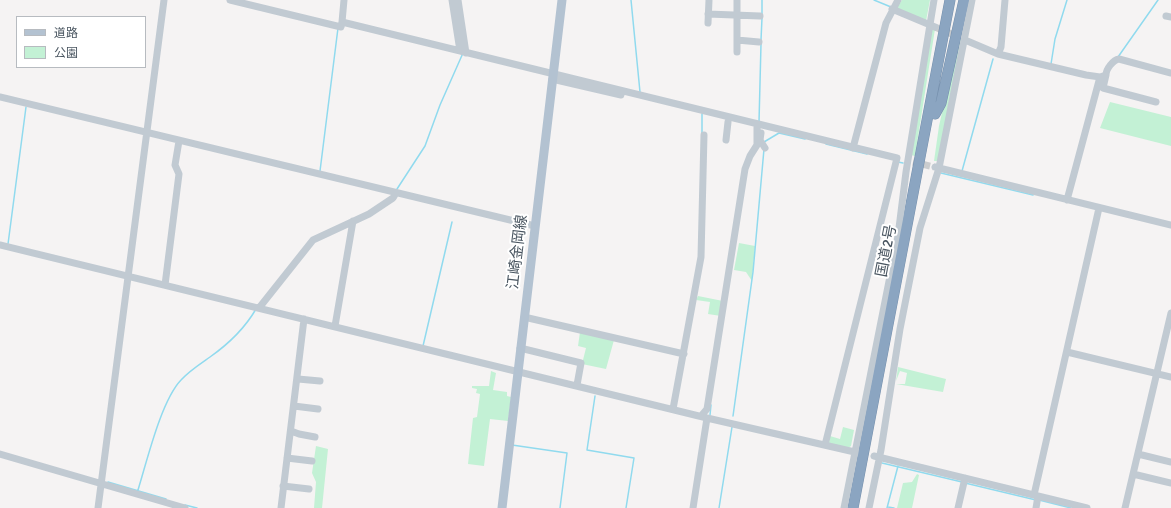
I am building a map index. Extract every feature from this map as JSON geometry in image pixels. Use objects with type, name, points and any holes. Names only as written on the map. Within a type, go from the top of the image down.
[{"type":"highway","points":[[915,182],[943,0]]},
{"type":"highway","name":"国道2号","points":[[853,508],[950,0]]},
{"type":"highway","name":"国道2号","points":[[860,508],[956,0]]},
{"type":"highway","points":[[935,114],[941,103],[964,0]]},
{"type":"highway","points":[[849,508],[858,483]]},
{"type":"main road","name":"江崎金岡線","points":[[502,508],[562,0]]},
{"type":"street","points":[[98,508],[164,0]]},
{"type":"street","points":[[230,0],[463,52],[620,95]]},
{"type":"street","points":[[340,25],[344,0]]},
{"type":"street","points":[[452,0],[463,52]]},
{"type":"street","points":[[458,0],[463,52]]},
{"type":"street","points":[[708,23],[709,0]]},
{"type":"street","points":[[737,0],[737,52]]},
{"type":"street","points":[[853,148],[883,33],[892,9],[898,0]]},
{"type":"street","points":[[844,508],[857,452],[898,236],[933,26],[932,12],[935,0]]},
{"type":"street","points":[[869,508],[876,457],[900,329],[919,236],[937,168],[972,0]]},
{"type":"street","points":[[998,54],[1001,47],[1005,0]]},
{"type":"street","points":[[892,9],[933,26]]},
{"type":"street","points":[[708,14],[760,16]]},
{"type":"street","points":[[963,39],[998,54],[1086,75],[1102,76]]},
{"type":"street","points":[[737,40],[760,42]]},
{"type":"street","points":[[1067,200],[1102,76],[1114,61],[1118,59],[1171,74]]},
{"type":"street","points":[[552,76],[729,120],[853,148],[896,160],[911,161]]},
{"type":"street","points":[[1102,76],[1104,88],[1156,102]]},
{"type":"street","points":[[0,97],[535,226]]},
{"type":"street","points":[[726,140],[729,120]]},
{"type":"street","points":[[758,126],[760,140],[764,145]]},
{"type":"street","points":[[693,508],[745,169],[750,156],[757,145],[758,126]]},
{"type":"street","points":[[673,409],[701,257],[704,135]]},
{"type":"street","points":[[165,285],[179,174],[175,165],[179,140]]},
{"type":"street","points":[[825,445],[896,160]]},
{"type":"street","points":[[937,168],[1067,200],[1099,210],[1171,226]]},
{"type":"street","points":[[258,308],[313,240],[353,221],[393,198],[395,193]]},
{"type":"street","points":[[1037,500],[1067,352],[1099,210]]},
{"type":"street","points":[[335,326],[353,221]]},
{"type":"street","points":[[0,245],[258,308],[304,321],[335,326],[518,370],[706,418],[857,452]]},
{"type":"street","points":[[1125,508],[1171,313]]},
{"type":"street","points":[[524,317],[684,354]]},
{"type":"street","points":[[280,508],[298,378],[304,321]]},
{"type":"street","points":[[520,348],[581,363],[577,385]]},
{"type":"street","points":[[1067,352],[1171,377]]},
{"type":"street","points":[[298,378],[320,381]]},
{"type":"street","points":[[294,406],[318,409]]},
{"type":"street","points":[[291,431],[315,437]]},
{"type":"street","points":[[0,454],[101,481],[185,508]]},
{"type":"street","points":[[1138,454],[1171,462]]},
{"type":"street","points":[[876,457],[1037,500],[1087,508]]},
{"type":"street","points":[[287,458],[312,461]]},
{"type":"street","points":[[1133,474],[1171,483]]},
{"type":"street","points":[[958,508],[964,481]]},
{"type":"street","points":[[283,486],[309,489]]},
{"type":"green space","points":[[902,0],[930,0],[926,21],[896,9]]},
{"type":"green space","points":[[931,29],[935,29],[915,156],[911,155]]},
{"type":"green space","points":[[959,38],[961,39],[939,161],[934,161],[939,126]]},
{"type":"green space","points":[[1110,102],[1171,117],[1171,146],[1100,128]]},
{"type":"green space","points":[[739,243],[755,246],[752,281],[746,272],[734,270]]},
{"type":"green space","points":[[698,296],[723,301],[721,316],[708,314],[710,302],[696,300]]},
{"type":"green space","points":[[580,332],[614,340],[606,369],[582,364],[586,348],[578,346]]},
{"type":"green space","points":[[898,367],[946,379],[943,392],[896,384],[905,384],[907,373],[900,371],[896,381]]},
{"type":"green space","points":[[491,371],[496,373],[493,390],[507,392],[507,396],[511,397],[508,421],[490,419],[484,466],[468,464],[473,418],[477,417],[480,394],[476,393],[477,389],[472,388],[472,386],[489,386]]},
{"type":"green space","points":[[843,427],[854,430],[851,446],[848,448],[829,443],[830,436],[840,439]]},
{"type":"green space","points":[[316,446],[328,449],[322,508],[314,508],[316,482],[312,473]]},
{"type":"green space","points":[[917,474],[919,475],[912,508],[897,508],[903,483],[912,482]]},
{"type":"waterway","points":[[631,0],[640,92]]},
{"type":"waterway","points":[[762,0],[762,14]]},
{"type":"waterway","points":[[874,0],[891,7]]},
{"type":"waterway","points":[[1051,64],[1055,39],[1067,0]]},
{"type":"waterway","points":[[1118,57],[1158,0]]},
{"type":"waterway","points":[[761,40],[762,18]]},
{"type":"waterway","points":[[320,171],[338,28]]},
{"type":"waterway","points":[[759,122],[761,44]]},
{"type":"waterway","points":[[397,189],[425,146],[440,105],[463,53]]},
{"type":"waterway","points":[[962,171],[993,59]]},
{"type":"waterway","points":[[8,244],[26,107]]},
{"type":"waterway","points":[[702,114],[702,134]]},
{"type":"waterway","points":[[764,142],[779,133],[805,139]]},
{"type":"waterway","points":[[826,144],[867,154]]},
{"type":"waterway","points":[[733,416],[753,272],[764,149]]},
{"type":"waterway","points":[[898,162],[903,163]]},
{"type":"waterway","points":[[941,173],[1033,195]]},
{"type":"waterway","points":[[423,346],[452,222]]},
{"type":"waterway","points":[[138,490],[155,432],[167,402],[174,390],[181,380],[229,342],[247,323],[256,309]]},
{"type":"waterway","points":[[595,396],[587,450],[634,458],[626,508]]},
{"type":"waterway","points":[[710,415],[711,405]]},
{"type":"waterway","points":[[719,508],[732,427]]},
{"type":"waterway","points":[[512,445],[567,453],[560,508]]},
{"type":"waterway","points":[[882,463],[962,482]]},
{"type":"waterway","points":[[887,508],[898,466]]},
{"type":"waterway","points":[[108,482],[166,499]]},
{"type":"waterway","points":[[965,483],[1036,500]]},
{"type":"waterway","points":[[1039,500],[1071,508]]},
{"type":"waterway","points":[[185,505],[197,508]]},
{"type":"waterway","points":[[888,507],[894,508]]},
{"type":"tunnel","points":[[935,27],[959,37]]},
{"type":"tunnel","points":[[913,162],[934,167]]}]
